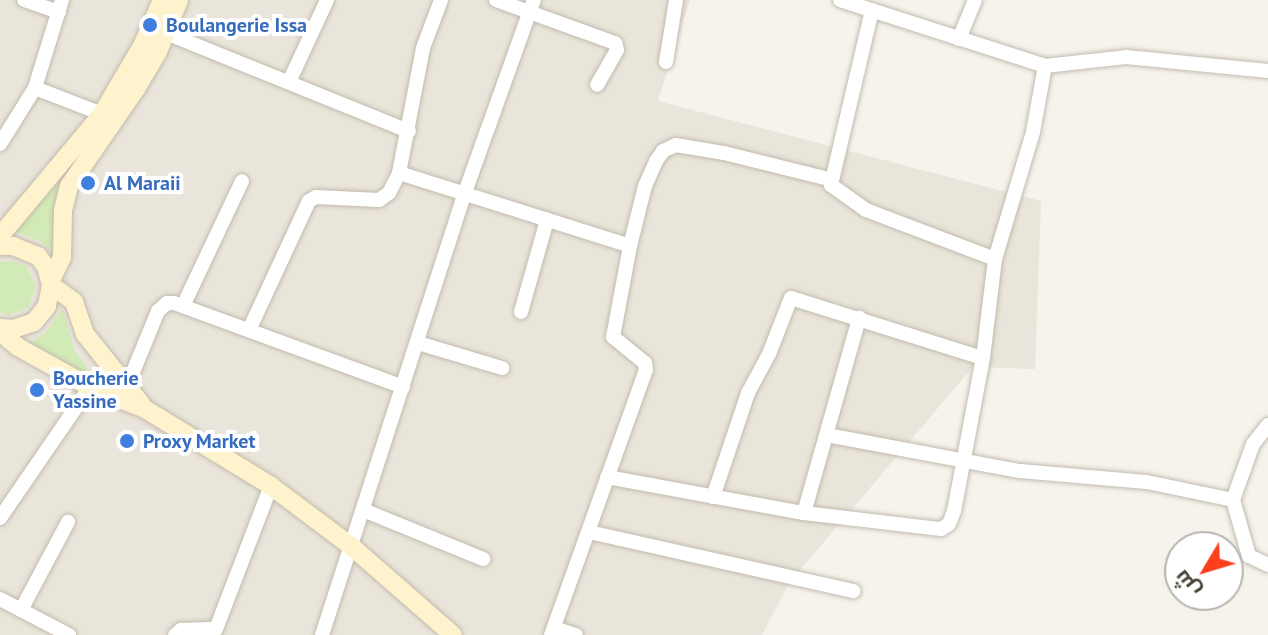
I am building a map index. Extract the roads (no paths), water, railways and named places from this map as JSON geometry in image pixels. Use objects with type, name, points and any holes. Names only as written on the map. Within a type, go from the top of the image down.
[{"type":"street","points":[[3,134],[35,88],[60,6],[24,0]]},
{"type":"street","points":[[0,236],[102,114],[143,44],[162,0]]},
{"type":"street","points":[[179,0],[166,33],[115,124],[69,186],[63,210],[62,257],[51,282],[47,306],[34,322],[2,328],[7,338],[18,347],[90,387],[145,409],[271,486],[351,546],[434,628],[453,635]]},
{"type":"street","points":[[289,82],[327,0]]},
{"type":"street","points":[[249,330],[309,201],[316,197],[379,200],[389,193],[399,173],[409,131],[423,48],[441,0]]},
{"type":"street","points":[[496,0],[532,6],[615,43],[617,50],[597,85]]},
{"type":"street","points":[[666,62],[676,0]]},
{"type":"street","points":[[840,0],[1045,66],[1118,57],[1268,71]]},
{"type":"street","points":[[959,39],[975,0]]},
{"type":"street","points":[[322,635],[464,195],[532,6]]},
{"type":"street","points":[[872,10],[829,179],[833,188],[866,210],[995,259]]},
{"type":"street","points":[[166,33],[409,131]]},
{"type":"street","points":[[607,477],[804,513],[941,529],[952,519],[983,358],[995,259],[1033,132],[1045,66]]},
{"type":"street","points":[[35,88],[102,114]]},
{"type":"street","points":[[576,635],[552,632],[646,370],[645,363],[613,337],[630,246],[651,169],[663,151],[676,145],[724,153],[829,179]]},
{"type":"street","points":[[399,173],[630,246]]},
{"type":"street","points":[[183,306],[242,181]]},
{"type":"street","points":[[521,312],[547,220]]},
{"type":"street","points":[[0,246],[13,246],[38,256],[51,282],[74,302],[85,334],[145,409]]},
{"type":"street","points":[[713,497],[743,405],[769,354],[788,302],[801,299],[983,358]]},
{"type":"street","points":[[126,389],[158,311],[167,303],[183,306],[403,387]]},
{"type":"street","points":[[804,513],[859,318]]},
{"type":"street","points":[[418,343],[502,368]]},
{"type":"street","points":[[0,518],[90,387]]},
{"type":"street","points":[[1268,425],[1253,444],[1233,500],[1249,556],[1268,565]]},
{"type":"street","points":[[827,435],[1020,471],[1147,482],[1233,500]]},
{"type":"street","points":[[175,635],[181,630],[216,629],[271,486]]},
{"type":"street","points":[[363,510],[483,559]]},
{"type":"street","points":[[21,610],[68,522]]},
{"type":"street","points":[[589,532],[854,591]]},
{"type":"street","points":[[0,599],[69,635]]},
{"type":"place","name":"Boulangerie Issa","points":[[150,25]]},
{"type":"place","name":"Al Maraii","points":[[88,183]]},
{"type":"place","name":"Boucherie Yassine","points":[[37,390]]},
{"type":"place","name":"Proxy Market","points":[[127,441]]}]
